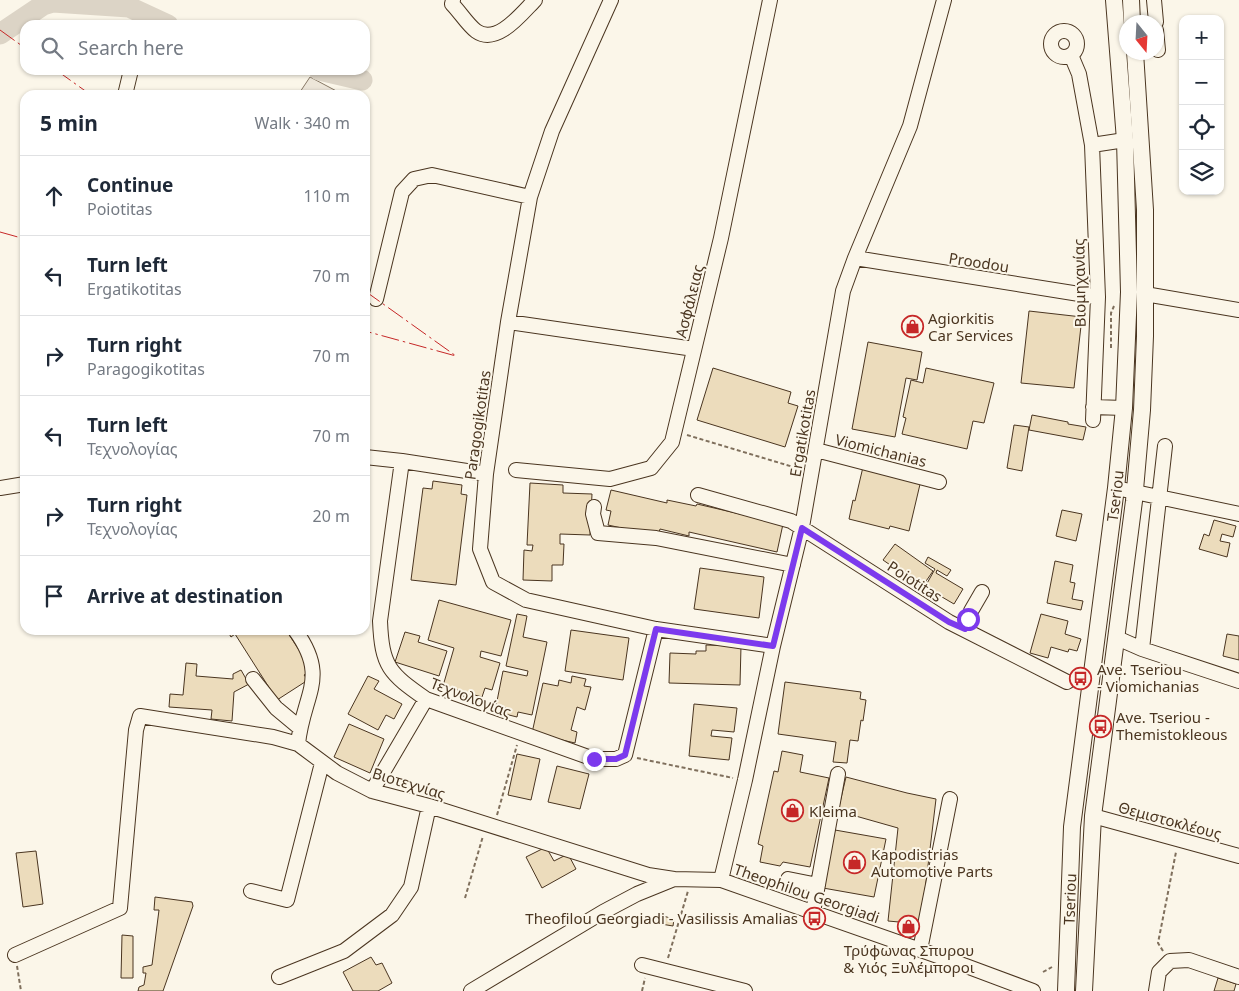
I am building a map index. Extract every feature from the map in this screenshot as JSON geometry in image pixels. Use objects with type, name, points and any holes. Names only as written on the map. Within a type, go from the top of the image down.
[{"type":"main road","name":"Tseriou","points":[[1066,991],[1072,827],[1116,488],[1124,408],[1129,292],[1125,140],[1114,0]]},
{"type":"main road","points":[[1131,0],[1132,15]]},
{"type":"main road","name":"Tseriou","points":[[1084,991],[1093,816],[1135,491],[1142,410],[1145,210],[1136,60]]},
{"type":"street","points":[[453,0],[452,4],[477,32],[489,35],[505,29],[535,0]]},
{"type":"street","name":"Paragogikotitas","points":[[611,0],[552,131],[530,197],[508,322],[486,474],[480,549],[493,582],[526,600],[656,629],[773,646]]},
{"type":"street","name":"Ασφάλειας","points":[[516,470],[610,479],[651,468],[672,442],[721,238],[770,0]]},
{"type":"street","name":"Ergatikotitas","points":[[721,880],[745,780],[773,646],[802,528],[843,291],[910,126],[944,0]]},
{"type":"street","points":[[1154,0],[1155,15]]},
{"type":"street","name":"Βιομηχανίας","points":[[1071,55],[1079,74],[1092,145],[1098,297],[1093,413],[1124,408]]},
{"type":"street","points":[[126,90],[129,75]]},
{"type":"street","points":[[1092,145],[1125,140]]},
{"type":"street","points":[[376,299],[402,192],[414,179],[432,175],[530,197]]},
{"type":"street","name":"Proodou","points":[[855,258],[1098,297]]},
{"type":"street","points":[[1145,294],[1239,310]]},
{"type":"street","points":[[508,322],[694,349]]},
{"type":"street","points":[[1142,649],[1165,446]]},
{"type":"street","name":"Viomichanias","points":[[816,450],[939,482]]},
{"type":"street","points":[[370,458],[486,474]]},
{"type":"street","name":"Τεχνολογίας","points":[[402,461],[380,621],[381,647],[388,666],[406,684],[426,699],[594,759],[616,759],[625,755]]},
{"type":"street","points":[[0,488],[20,485]]},
{"type":"street","points":[[1116,488],[1239,514]]},
{"type":"street","name":"Poiotitas","points":[[698,495],[791,521],[949,622],[1067,682]]},
{"type":"street","points":[[594,507],[593,514],[598,533],[656,538],[793,565]]},
{"type":"street","points":[[965,629],[971,611],[982,592]]},
{"type":"street","points":[[625,755],[656,629]]},
{"type":"street","points":[[298,635],[310,653],[313,671],[312,691],[300,728],[298,744]]},
{"type":"street","points":[[1117,638],[1142,649],[1239,681]]},
{"type":"street","points":[[253,679],[276,708],[300,728]]},
{"type":"street","points":[[372,791],[426,699]]},
{"type":"street","name":"Βιοτεχνίας","points":[[15,955],[120,908],[136,730],[140,716],[273,737],[298,744],[322,763],[372,791],[429,806],[648,875],[674,879]]},
{"type":"street","points":[[251,891],[286,900],[322,763]]},
{"type":"street","points":[[813,912],[838,774]]},
{"type":"street","points":[[920,950],[950,799]]},
{"type":"street","points":[[279,977],[344,951],[392,915],[411,887],[429,806]]},
{"type":"street","name":"Θεμιστοκλέους","points":[[1093,816],[1239,856]]},
{"type":"street","name":"Theophilou Georgiadi","points":[[471,991],[603,912],[637,894],[674,879],[691,879],[721,880],[1033,991]]},
{"type":"street","points":[[788,879],[818,885]]},
{"type":"street","points":[[1156,991],[1159,972],[1170,961],[1188,960],[1239,977]]},
{"type":"street","points":[[642,965],[744,991]]},
{"type":"path","points":[[1111,350],[1111,313],[1116,298]]},
{"type":"path","points":[[675,431],[812,473]]},
{"type":"path","points":[[465,898],[520,733]]},
{"type":"path","points":[[625,755],[745,780]]},
{"type":"path","points":[[1170,961],[1158,943],[1178,840]]},
{"type":"path","points":[[665,970],[691,879]]},
{"type":"path","points":[[1043,972],[1055,966]]},
{"type":"shaded area","points":[[310,77],[335,90],[301,90]]},
{"type":"building","points":[[1029,311],[1082,317],[1074,388],[1021,383]]},
{"type":"building","points":[[868,342],[922,352],[917,380],[906,378],[895,437],[852,429]]},
{"type":"building","points":[[713,368],[791,392],[788,403],[798,406],[785,447],[697,420]]},
{"type":"building","points":[[926,368],[994,383],[984,423],[973,421],[967,449],[902,434],[906,418],[903,417],[911,380],[923,383]]},
{"type":"building","points":[[1032,415],[1086,427],[1083,440],[1029,430]]},
{"type":"building","points":[[1014,425],[1029,427],[1022,471],[1007,468]]},
{"type":"building","points":[[863,467],[921,480],[909,531],[890,526],[889,529],[849,519]]},
{"type":"building","points":[[433,481],[462,485],[461,494],[467,495],[456,585],[411,580],[423,488],[432,489]]},
{"type":"building","points":[[530,483],[563,485],[563,493],[592,494],[590,535],[560,534],[560,544],[564,544],[563,565],[552,565],[552,581],[523,580],[524,550],[532,551],[533,545],[527,545]]},
{"type":"building","points":[[611,490],[667,503],[667,500],[696,506],[697,504],[783,524],[777,552],[689,532],[689,536],[660,529],[658,536],[608,525],[611,511],[606,510]]},
{"type":"building","points":[[1062,510],[1082,514],[1076,541],[1056,536]]},
{"type":"building","points":[[1214,520],[1236,526],[1233,537],[1222,534],[1220,541],[1230,543],[1227,557],[1199,549],[1204,534],[1209,536]]},
{"type":"building","points":[[895,544],[933,571],[922,587],[883,560]]},
{"type":"building","points":[[928,557],[951,570],[947,576],[937,570],[936,573],[963,589],[954,604],[925,587],[935,569],[925,563]]},
{"type":"building","points":[[1055,561],[1073,565],[1070,582],[1075,583],[1072,599],[1083,601],[1081,610],[1047,603]]},
{"type":"building","points":[[700,568],[764,577],[759,618],[694,609]]},
{"type":"building","points":[[439,600],[511,620],[501,656],[481,651],[480,657],[500,663],[492,690],[485,688],[482,697],[471,694],[470,698],[460,695],[461,691],[443,686],[454,648],[428,640]]},
{"type":"building","points":[[517,614],[527,616],[523,637],[547,642],[532,715],[518,712],[517,717],[505,714],[506,708],[496,706],[503,671],[527,676],[528,671],[506,666]]},
{"type":"building","points":[[1041,614],[1068,621],[1065,634],[1081,639],[1077,651],[1069,649],[1068,652],[1051,647],[1048,658],[1030,653]]},
{"type":"building","points":[[571,630],[629,638],[623,680],[565,671]]},
{"type":"building","points":[[405,632],[420,636],[418,642],[447,651],[439,676],[395,662]]},
{"type":"building","points":[[1227,634],[1239,636],[1239,660],[1223,656]]},
{"type":"building","points":[[236,635],[289,635],[312,670],[304,675],[308,680],[277,700]]},
{"type":"building","points":[[706,645],[741,646],[740,685],[669,683],[670,653],[696,654],[696,651],[706,651]]},
{"type":"building","points":[[186,663],[197,664],[196,676],[233,679],[233,674],[241,670],[249,684],[234,692],[232,721],[211,719],[212,710],[169,707],[170,694],[183,695]]},
{"type":"building","points":[[368,676],[379,681],[374,689],[402,704],[394,719],[386,715],[378,730],[348,714]]},
{"type":"building","points":[[572,676],[586,679],[584,686],[591,687],[585,710],[577,707],[571,730],[577,732],[575,743],[532,733],[543,683],[558,686],[559,680],[571,683]]},
{"type":"building","points":[[785,682],[861,692],[860,699],[866,700],[863,721],[861,720],[858,741],[850,740],[847,763],[833,762],[836,742],[778,734]]},
{"type":"building","points":[[694,704],[737,708],[734,732],[712,730],[711,736],[732,738],[729,760],[689,756]]},
{"type":"building","points":[[349,724],[384,739],[370,773],[334,757]]},
{"type":"building","name":"Kleima","points":[[782,751],[803,755],[800,772],[829,778],[810,867],[783,862],[780,866],[760,862],[763,846],[758,844],[774,771],[778,772]]},
{"type":"building","points":[[517,754],[540,759],[531,800],[508,795]]},
{"type":"building","points":[[557,766],[589,774],[580,809],[548,802]]},
{"type":"building","points":[[846,777],[936,799],[921,924],[888,921],[898,828],[838,811]]},
{"type":"building","name":"Kapodistrias Automotive Parts","points":[[835,830],[886,839],[874,897],[823,888]]},
{"type":"building","points":[[546,847],[554,861],[568,854],[576,869],[542,888],[526,857]]},
{"type":"building","points":[[36,851],[43,904],[23,907],[16,853]]},
{"type":"building","points":[[155,897],[192,902],[193,906],[163,991],[138,991],[139,987],[144,985],[146,973],[143,973],[143,967],[152,965],[159,910],[154,910]]},
{"type":"building","points":[[663,916],[674,919],[673,926],[661,924]]},
{"type":"building","points":[[122,935],[133,936],[133,978],[121,978]]},
{"type":"building","points":[[371,957],[376,965],[382,963],[392,983],[378,991],[353,991],[343,972]]},
{"type":"building","points":[[1218,978],[1236,984],[1234,991],[1214,991]]},
{"type":"waterway","points":[[21,20],[43,5],[53,2],[129,7],[157,20]]},
{"type":"waterway","points":[[0,34],[20,21]]},
{"type":"waterway","points":[[340,75],[362,80]]},
{"type":"power","points":[[0,30],[20,44]]},
{"type":"power","points":[[63,75],[84,90]]},
{"type":"power","points":[[0,232],[20,238]]},
{"type":"power","points":[[370,295],[456,356],[370,332]]},
{"type":"place","name":"Agiorkitis Car Services","points":[[912,327]]},
{"type":"place","name":"Ave. Tseriou - Viomichanias","points":[[1081,678]]},
{"type":"place","name":"Ave. Tseriou - Themistokleous","points":[[1100,726]]},
{"type":"place","name":"Kleima","points":[[793,811]]},
{"type":"place","name":"Kapodistrias Automotive Parts","points":[[855,863]]},
{"type":"place","name":"Theofilou Georgiadi - Vasilissis Amalias","points":[[814,918]]},
{"type":"place","name":"Τρύφωνας Σπυρου & Υιός Ξυλέμποροι","points":[[909,927]]},
{"type":"route","points":[[594,759],[616,759],[625,755],[656,629],[773,646],[802,528],[949,622],[965,629],[968,619]]}]
